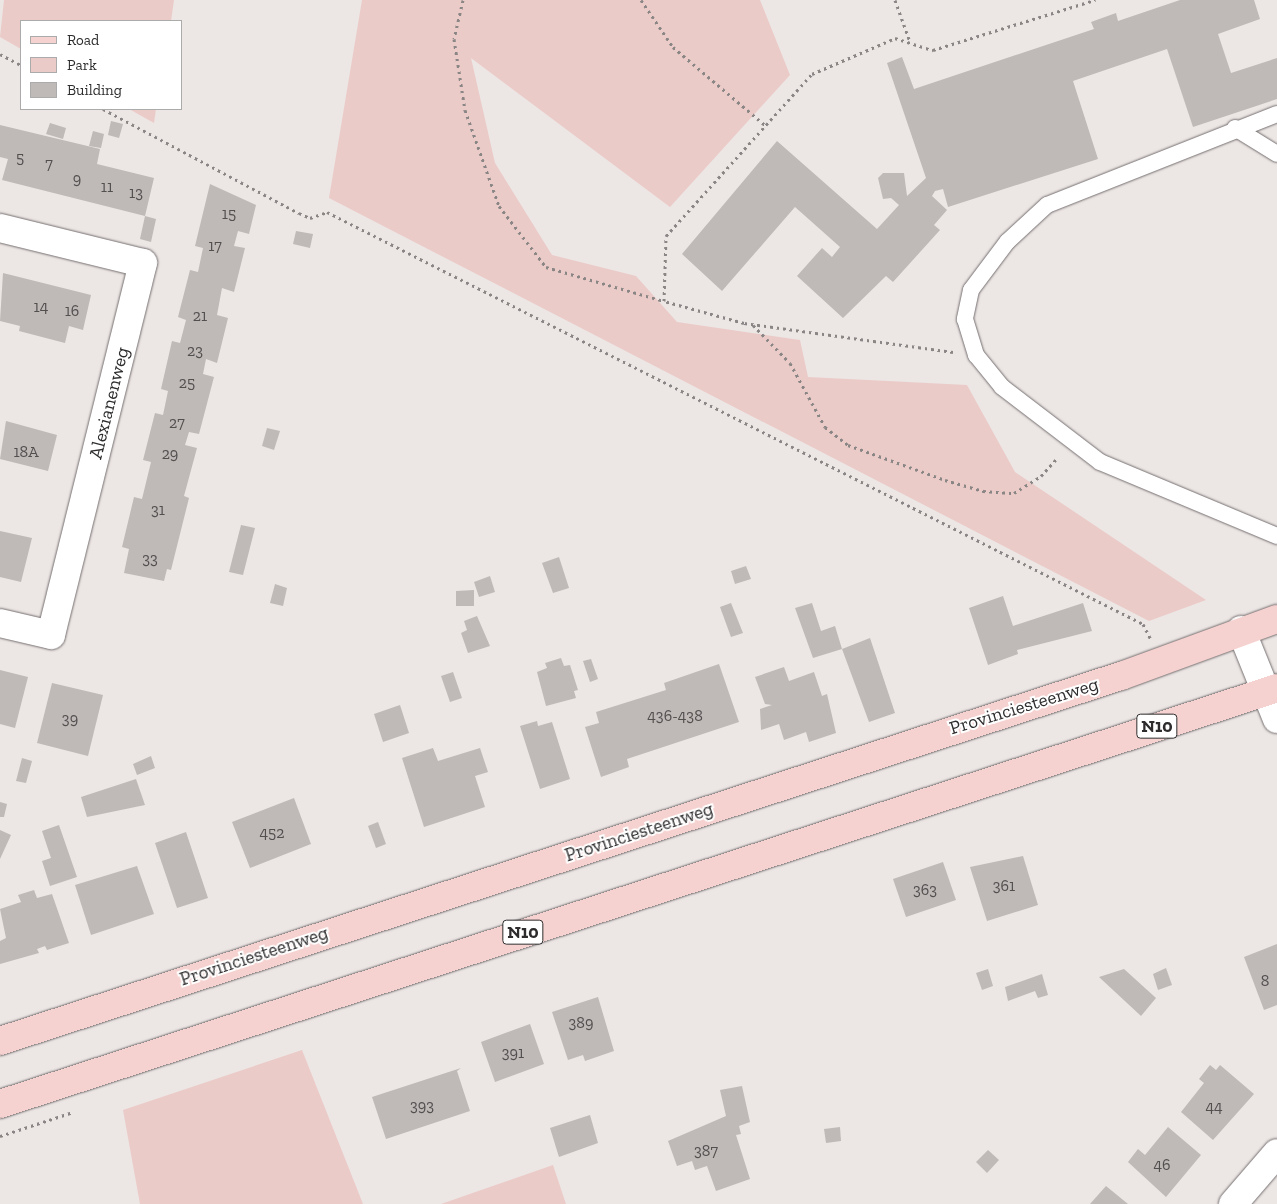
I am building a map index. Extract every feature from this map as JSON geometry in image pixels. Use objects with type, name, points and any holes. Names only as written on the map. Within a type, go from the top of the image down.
[{"type":"main road","name":"Provinciesteenweg","points":[[0,1041],[1163,660],[1241,630],[1277,619]]},
{"type":"main road","name":"N10","points":[[0,1104],[1273,690]]},
{"type":"street","name":"Alexianenweg","points":[[0,228],[144,263],[51,635],[0,623]]},
{"type":"street","points":[[1241,630],[1273,690],[1277,719]]},
{"type":"street","points":[[1233,1204],[1277,1153]]},
{"type":"lane","points":[[1277,114],[1235,128],[1047,204],[1007,242],[971,290],[965,319],[976,355],[1002,387],[1100,462],[1277,536]]},
{"type":"lane","points":[[1235,128],[1277,154]]},
{"type":"path","points":[[464,0],[454,39],[465,110],[499,206],[546,266],[664,301],[752,324],[976,355]]},
{"type":"path","points":[[641,0],[673,47],[766,126]]},
{"type":"path","points":[[895,0],[911,42]]},
{"type":"path","points":[[664,301],[666,236],[812,74],[895,38],[933,50],[1095,0]]},
{"type":"path","points":[[0,54],[20,65]]},
{"type":"path","points":[[105,110],[304,216],[327,212],[1143,624],[1163,660]]},
{"type":"path","points":[[752,324],[790,363],[825,427],[848,446],[983,491],[1014,493],[1042,476],[1070,440]]},
{"type":"green space","points":[[4,0],[174,0],[171,20],[20,20],[20,48],[0,37]]},
{"type":"green space","points":[[362,0],[760,0],[790,75],[670,207],[471,58],[495,163],[552,255],[636,276],[677,322],[800,340],[808,377],[967,385],[1015,472],[1206,600],[1149,621],[329,198]]},
{"type":"green space","points":[[131,110],[156,110],[154,123]]},
{"type":"green space","points":[[302,1050],[363,1204],[140,1204],[123,1110]]},
{"type":"green space","points":[[553,1165],[566,1204],[441,1204]]},
{"type":"building","points":[[1180,0],[1254,0],[1260,19],[1218,34],[1231,73],[1277,58],[1277,99],[1193,127],[1167,49],[1073,81],[1098,159],[948,207],[943,189],[935,191],[932,196],[947,210],[934,225],[940,230],[893,282],[886,276],[843,318],[797,276],[822,248],[832,257],[840,247],[795,207],[722,291],[682,254],[777,141],[877,229],[899,205],[891,198],[883,199],[878,178],[883,173],[904,173],[907,196],[926,178],[887,63],[902,57],[914,89],[1094,29],[1091,22],[1116,13],[1118,21]]},
{"type":"building","points":[[111,121],[123,124],[119,138],[108,135]]},
{"type":"building","points":[[50,123],[66,128],[63,139],[46,134]]},
{"type":"building","points":[[0,125],[100,149],[97,164],[154,178],[145,216],[2,180],[8,159],[0,157]]},
{"type":"building","points":[[93,131],[104,134],[101,148],[89,146]]},
{"type":"building","points":[[210,184],[256,205],[249,234],[238,231],[234,246],[245,248],[234,292],[222,288],[217,315],[228,318],[217,363],[206,359],[203,374],[214,377],[199,434],[189,432],[185,445],[197,448],[184,496],[189,498],[171,570],[167,569],[164,581],[124,573],[129,549],[122,547],[134,497],[142,499],[151,462],[143,460],[155,413],[163,415],[168,391],[161,389],[172,341],[180,343],[186,320],[178,317],[190,270],[198,272],[203,248],[195,246]]},
{"type":"building","points":[[145,216],[156,219],[151,242],[140,239]]},
{"type":"building","points":[[296,231],[313,234],[310,248],[293,244]]},
{"type":"building","points":[[3,273],[91,295],[83,330],[69,326],[65,343],[19,331],[20,326],[0,321]]},
{"type":"building","points":[[6,421],[57,435],[48,471],[0,459]]},
{"type":"building","points":[[267,428],[280,431],[274,450],[262,446]]},
{"type":"building","points":[[241,525],[255,528],[243,575],[229,572]]},
{"type":"building","points":[[0,531],[32,538],[21,582],[0,577]]},
{"type":"building","points":[[559,557],[569,588],[553,593],[542,563]]},
{"type":"building","points":[[746,566],[751,579],[735,584],[731,571]]},
{"type":"building","points":[[490,576],[495,592],[479,597],[474,582]]},
{"type":"building","points":[[275,584],[287,588],[283,606],[270,603]]},
{"type":"building","points":[[474,590],[474,606],[456,606],[456,591]]},
{"type":"building","points":[[1003,596],[1013,626],[1083,603],[1092,631],[1017,650],[1018,654],[988,665],[969,608]]},
{"type":"building","points":[[731,603],[743,633],[731,637],[720,607]]},
{"type":"building","points":[[812,603],[821,631],[835,626],[842,649],[813,658],[795,608]]},
{"type":"building","points":[[477,616],[490,646],[468,653],[461,633],[467,630],[464,621]]},
{"type":"building","points":[[870,638],[895,713],[869,722],[842,649]]},
{"type":"building","points":[[561,658],[564,666],[570,665],[578,690],[574,691],[576,698],[546,706],[537,672],[547,668],[545,663]]},
{"type":"building","points":[[591,659],[598,679],[590,682],[583,661]]},
{"type":"building","points":[[719,664],[739,722],[627,759],[629,767],[601,777],[585,727],[599,723],[596,712],[666,690],[664,683]]},
{"type":"building","points":[[784,667],[789,681],[814,672],[822,696],[827,694],[836,733],[809,742],[806,732],[784,740],[779,724],[761,730],[760,709],[772,705],[765,704],[755,677]]},
{"type":"building","points":[[0,670],[28,677],[15,728],[0,724]]},
{"type":"building","points":[[453,672],[462,698],[450,702],[441,676]]},
{"type":"building","points":[[52,683],[103,695],[88,756],[37,743]]},
{"type":"building","points":[[400,705],[409,733],[383,742],[374,714]]},
{"type":"building","points":[[537,721],[538,726],[552,722],[570,779],[540,789],[520,726]]},
{"type":"building","points":[[433,748],[438,761],[480,748],[488,772],[475,776],[485,807],[424,827],[402,758]]},
{"type":"building","points":[[151,756],[155,768],[137,775],[133,764]]},
{"type":"building","points":[[22,758],[32,761],[26,783],[16,781]]},
{"type":"building","points":[[136,779],[145,805],[87,817],[81,797]]},
{"type":"building","points":[[294,798],[311,844],[250,868],[232,822]]},
{"type":"building","points":[[0,802],[7,804],[4,817],[0,817]]},
{"type":"building","points":[[378,822],[386,844],[376,848],[368,826]]},
{"type":"building","points":[[59,825],[77,877],[50,886],[42,861],[51,858],[42,831]]},
{"type":"building","points":[[0,830],[11,835],[0,859]]},
{"type":"building","points":[[186,832],[208,898],[177,908],[155,843]]},
{"type":"building","points":[[1023,856],[1038,905],[987,921],[970,867]]},
{"type":"building","points":[[943,862],[956,900],[906,917],[893,879]]},
{"type":"building","points":[[137,866],[154,914],[91,935],[75,885]]},
{"type":"building","points":[[34,890],[37,898],[52,894],[69,943],[47,950],[45,946],[37,949],[39,953],[0,964],[0,941],[6,938],[0,909],[21,902],[18,895]]},
{"type":"building","points":[[1277,944],[1277,1005],[1264,1010],[1244,957]]},
{"type":"building","points":[[1166,968],[1172,985],[1158,990],[1153,974]]},
{"type":"building","points":[[988,969],[993,986],[982,990],[976,973]]},
{"type":"building","points":[[1124,969],[1156,998],[1141,1016],[1099,977]]},
{"type":"building","points":[[1042,974],[1048,995],[1038,998],[1035,991],[1008,1001],[1005,987]]},
{"type":"building","points":[[598,997],[614,1051],[585,1061],[583,1055],[568,1060],[552,1012]]},
{"type":"building","points":[[530,1024],[544,1064],[495,1082],[481,1042]]},
{"type":"building","points":[[1210,1065],[1216,1070],[1220,1065],[1254,1094],[1213,1140],[1181,1112],[1204,1083],[1199,1079]]},
{"type":"building","points":[[461,1068],[457,1071],[470,1111],[386,1139],[372,1097]]},
{"type":"building","points":[[742,1086],[750,1122],[739,1126],[741,1134],[736,1135],[750,1179],[716,1191],[707,1166],[695,1170],[692,1161],[677,1166],[668,1141],[726,1116],[720,1090]]},
{"type":"building","points":[[590,1115],[598,1143],[559,1157],[550,1128]]},
{"type":"building","points":[[840,1127],[841,1141],[826,1143],[824,1129]]},
{"type":"building","points":[[1168,1127],[1201,1155],[1166,1197],[1128,1162],[1138,1149],[1145,1155]]},
{"type":"building","points":[[988,1150],[999,1160],[987,1173],[976,1162]]},
{"type":"building","points":[[1106,1186],[1128,1204],[1090,1204]]}]
